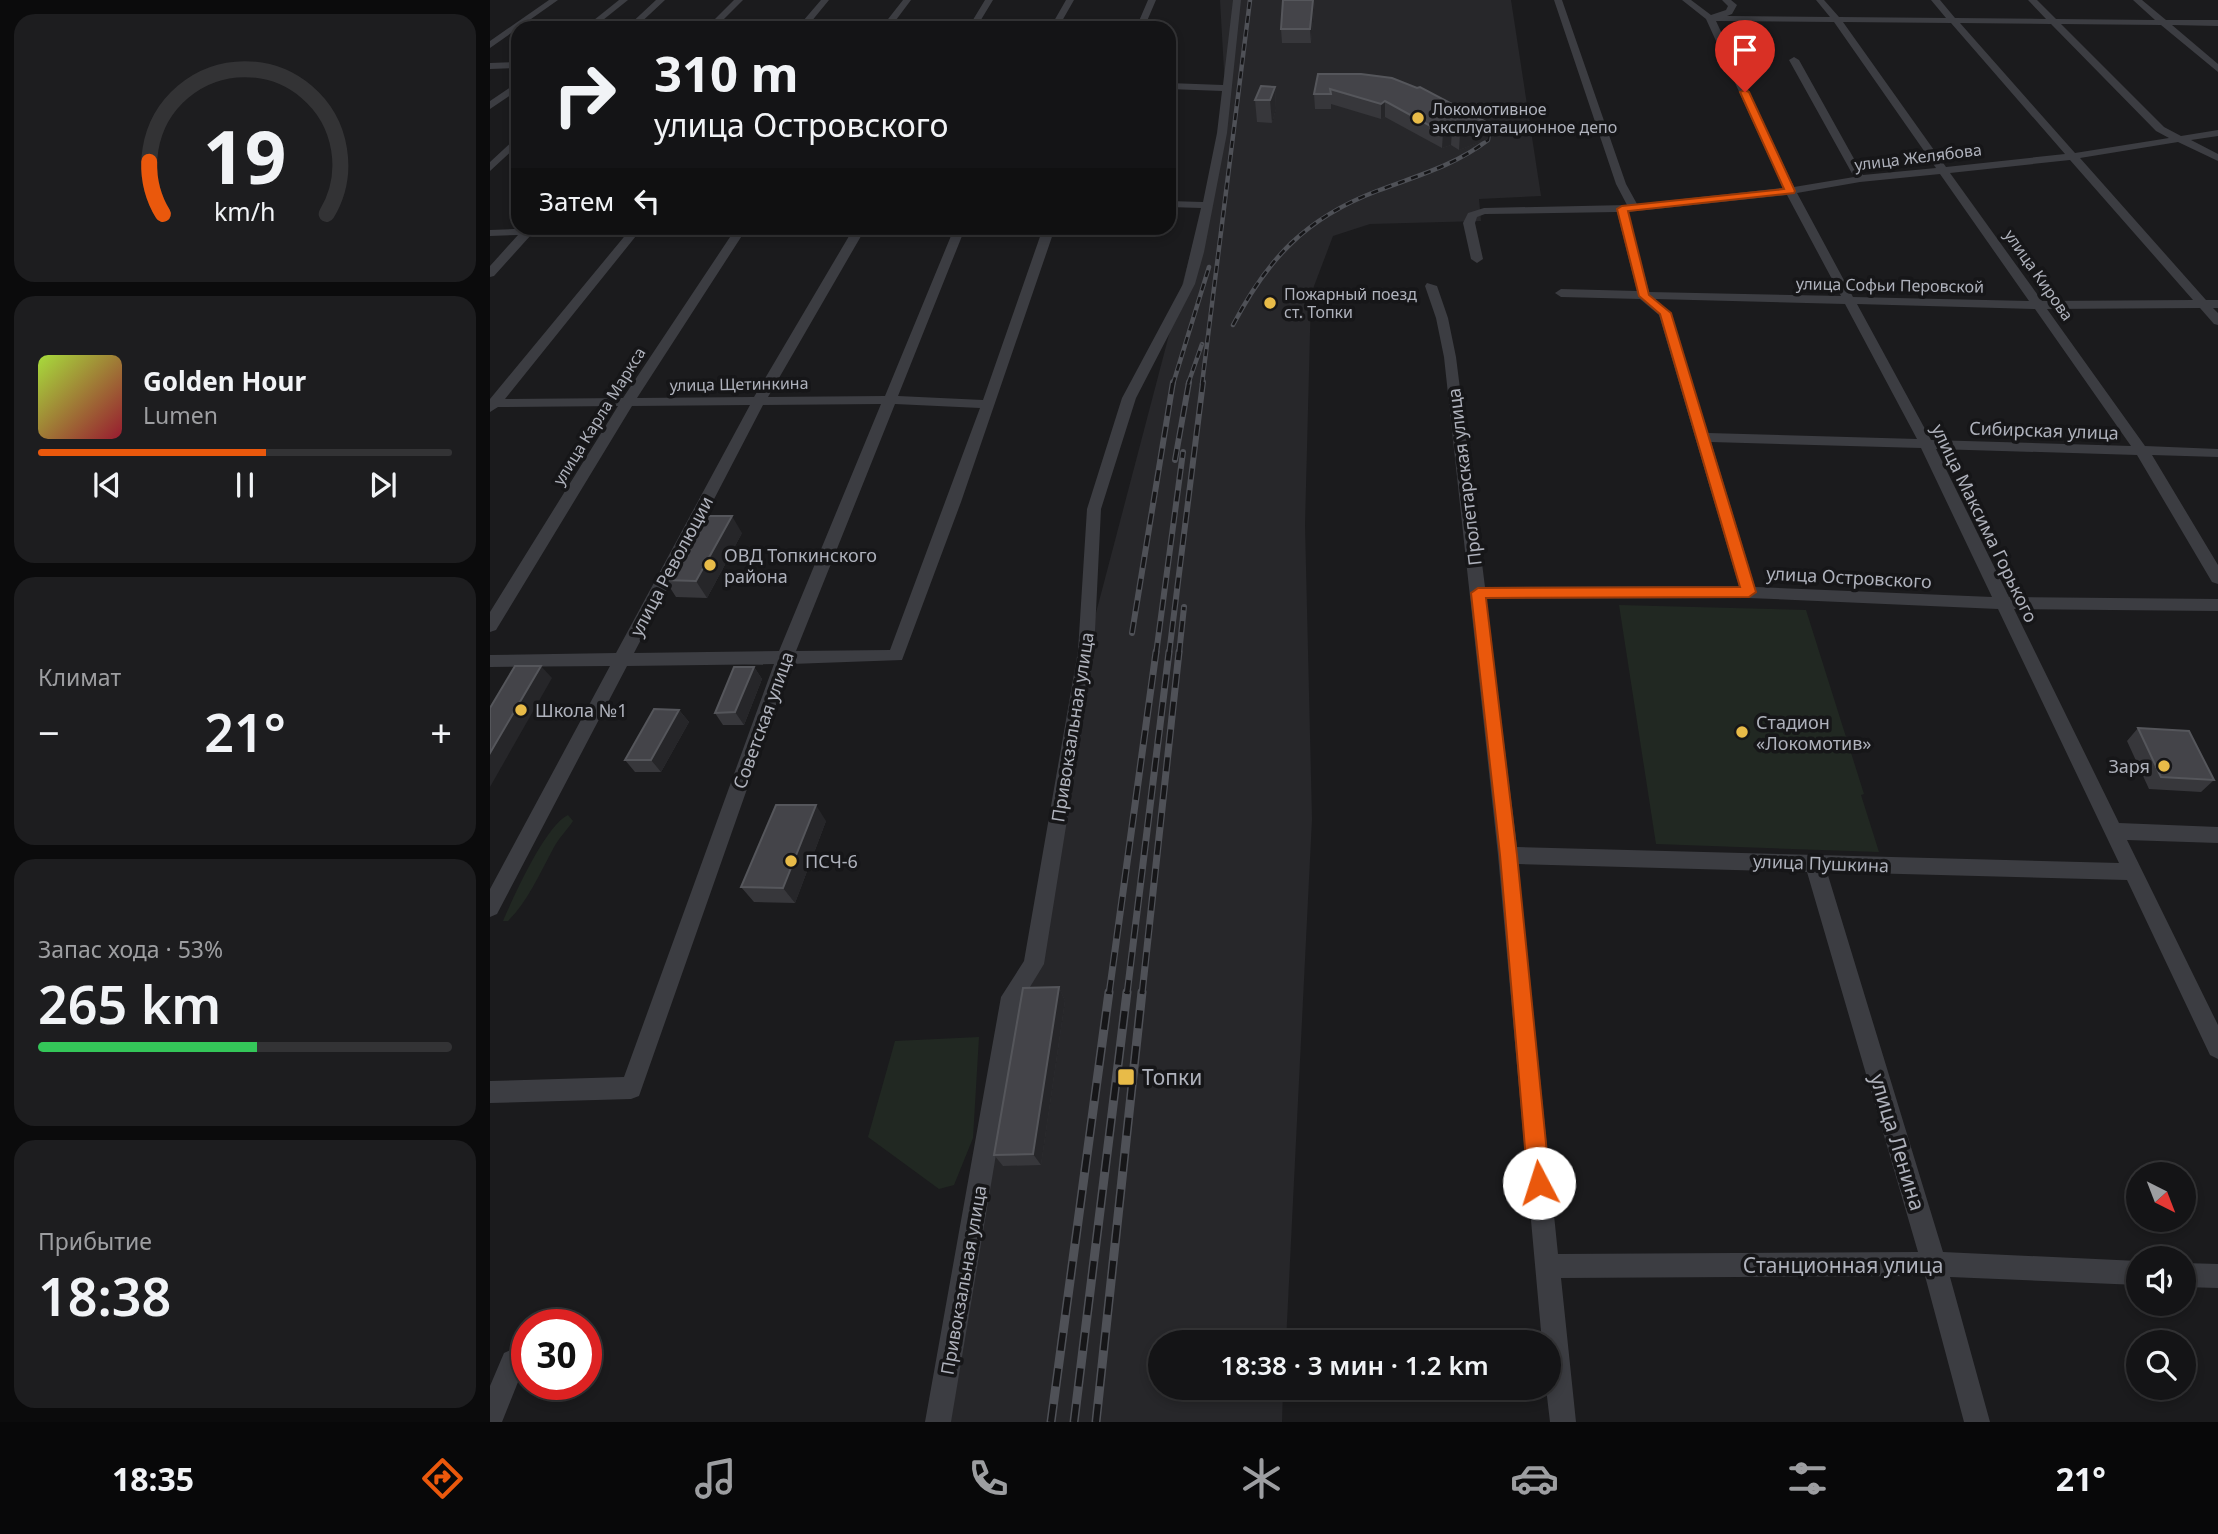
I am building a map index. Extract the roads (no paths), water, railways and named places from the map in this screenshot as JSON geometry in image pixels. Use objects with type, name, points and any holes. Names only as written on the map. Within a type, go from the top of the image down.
[{"type":"street","points":[[525,21],[554,0]]},
{"type":"street","points":[[597,21],[624,0]]},
{"type":"street","points":[[637,21],[661,0]]},
{"type":"street","points":[[717,21],[738,0]]},
{"type":"street","points":[[807,21],[825,0]]},
{"type":"street","points":[[890,21],[907,0]]},
{"type":"street","points":[[976,21],[989,0]]},
{"type":"street","points":[[1058,21],[1070,0]]},
{"type":"street","points":[[1143,21],[1152,0]]},
{"type":"street","name":"Привокзальная улица","points":[[938,1422],[1012,997],[1034,964],[1086,651],[1094,509],[1129,398],[1189,284],[1222,133],[1237,0]]},
{"type":"street","points":[[1558,0],[1621,184],[1644,296],[1665,313],[1749,592]]},
{"type":"street","name":"улица Максима Горького","points":[[1686,0],[1710,18],[1790,191],[1927,445],[2218,1048]]},
{"type":"street","points":[[1710,18],[1729,12],[1733,5],[1726,0]]},
{"type":"street","name":"улица Кирова","points":[[1820,0],[1945,170],[2143,453],[2218,578]]},
{"type":"street","points":[[1936,0],[2218,321]]},
{"type":"street","points":[[2032,0],[2160,129],[2218,158]]},
{"type":"street","points":[[2137,0],[2218,69]]},
{"type":"street","points":[[1710,18],[2218,23]]},
{"type":"street","points":[[490,46],[511,31]]},
{"type":"street","points":[[1794,60],[1860,179]]},
{"type":"street","points":[[490,66],[511,65]]},
{"type":"street","points":[[1176,86],[1227,88]]},
{"type":"street","points":[[490,106],[511,90]]},
{"type":"street","name":"улица Желябова","points":[[1477,259],[1469,223],[1472,215],[1502,210],[1627,208],[1790,191],[1860,179],[2075,156],[2218,133]]},
{"type":"street","points":[[490,167],[511,146]]},
{"type":"street","points":[[1176,204],[1207,205]]},
{"type":"street","points":[[490,233],[511,231]]},
{"type":"street","points":[[490,273],[524,235]]},
{"type":"street","points":[[491,405],[631,235]]},
{"type":"street","name":"улица Карла Маркса","points":[[490,626],[626,404],[737,235]]},
{"type":"street","name":"улица Революции","points":[[490,908],[759,400],[856,235]]},
{"type":"street","name":"Советская улица","points":[[490,1092],[631,1088],[785,659],[957,235]]},
{"type":"street","points":[[490,661],[895,656],[989,404],[1047,235]]},
{"type":"street","name":"Пролетарская улица","points":[[1431,286],[1442,318],[1450,357],[1478,593],[1508,855],[1563,1422]]},
{"type":"street","name":"улица Софьи Перовской","points":[[1561,293],[2040,305],[2218,304]]},
{"type":"street","name":"улица Щетинкина","points":[[491,405],[759,400],[891,400],[989,404]]},
{"type":"street","name":"Сибирская улица","points":[[1701,437],[2143,453],[2218,453]]},
{"type":"street","name":"улица Островского","points":[[1478,593],[1749,592],[2003,603],[2218,605]]},
{"type":"street","points":[[2113,831],[2218,835]]},
{"type":"street","name":"улица Пушкина","points":[[1508,855],[2133,872]]},
{"type":"street","name":"улица Ленина","points":[[1814,863],[1934,1264],[1977,1422]]},
{"type":"street","name":"Станционная улица","points":[[1547,1266],[1934,1264],[2126,1272]]},
{"type":"street","points":[[2196,1275],[2218,1276]]},
{"type":"street","points":[[490,1418],[511,1368]]},
{"type":"railway","points":[[1202,384],[1250,0]]},
{"type":"railway","points":[[1233,325],[1246,301],[1275,260],[1309,228],[1352,202],[1462,157],[1488,140],[1490,126]]},
{"type":"railway","points":[[1173,384],[1209,267]]},
{"type":"railway","points":[[1188,384],[1202,344]]},
{"type":"railway","points":[[1132,633],[1173,382]]},
{"type":"railway","points":[[1175,460],[1189,382]]},
{"type":"railway","points":[[1169,654],[1203,382]]},
{"type":"railway","points":[[1156,654],[1183,452]]},
{"type":"railway","points":[[1179,654],[1184,607]]},
{"type":"railway","points":[[1109,994],[1156,652]]},
{"type":"railway","points":[[1127,994],[1169,652]]},
{"type":"railway","points":[[1142,994],[1179,652]]},
{"type":"railway","points":[[1051,1422],[1109,992]]},
{"type":"railway","points":[[1074,1422],[1127,992]]},
{"type":"railway","points":[[1096,1422],[1142,992]]},
{"type":"place","name":"Локомотивное эксплуатационное депо","points":[[1418,118]]},
{"type":"place","name":"Пожарный поезд ст. Топки","points":[[1270,303]]},
{"type":"place","name":"ОВД Топкинского района","points":[[710,565]]},
{"type":"place","name":"Школа №1","points":[[521,710]]},
{"type":"place","name":"Стадион «Локомотив»","points":[[1742,732]]},
{"type":"place","name":"Заря","points":[[2164,766]]},
{"type":"place","name":"ПСЧ-6","points":[[791,861]]},
{"type":"place","name":"Топки","points":[[1126,1077]]}]
